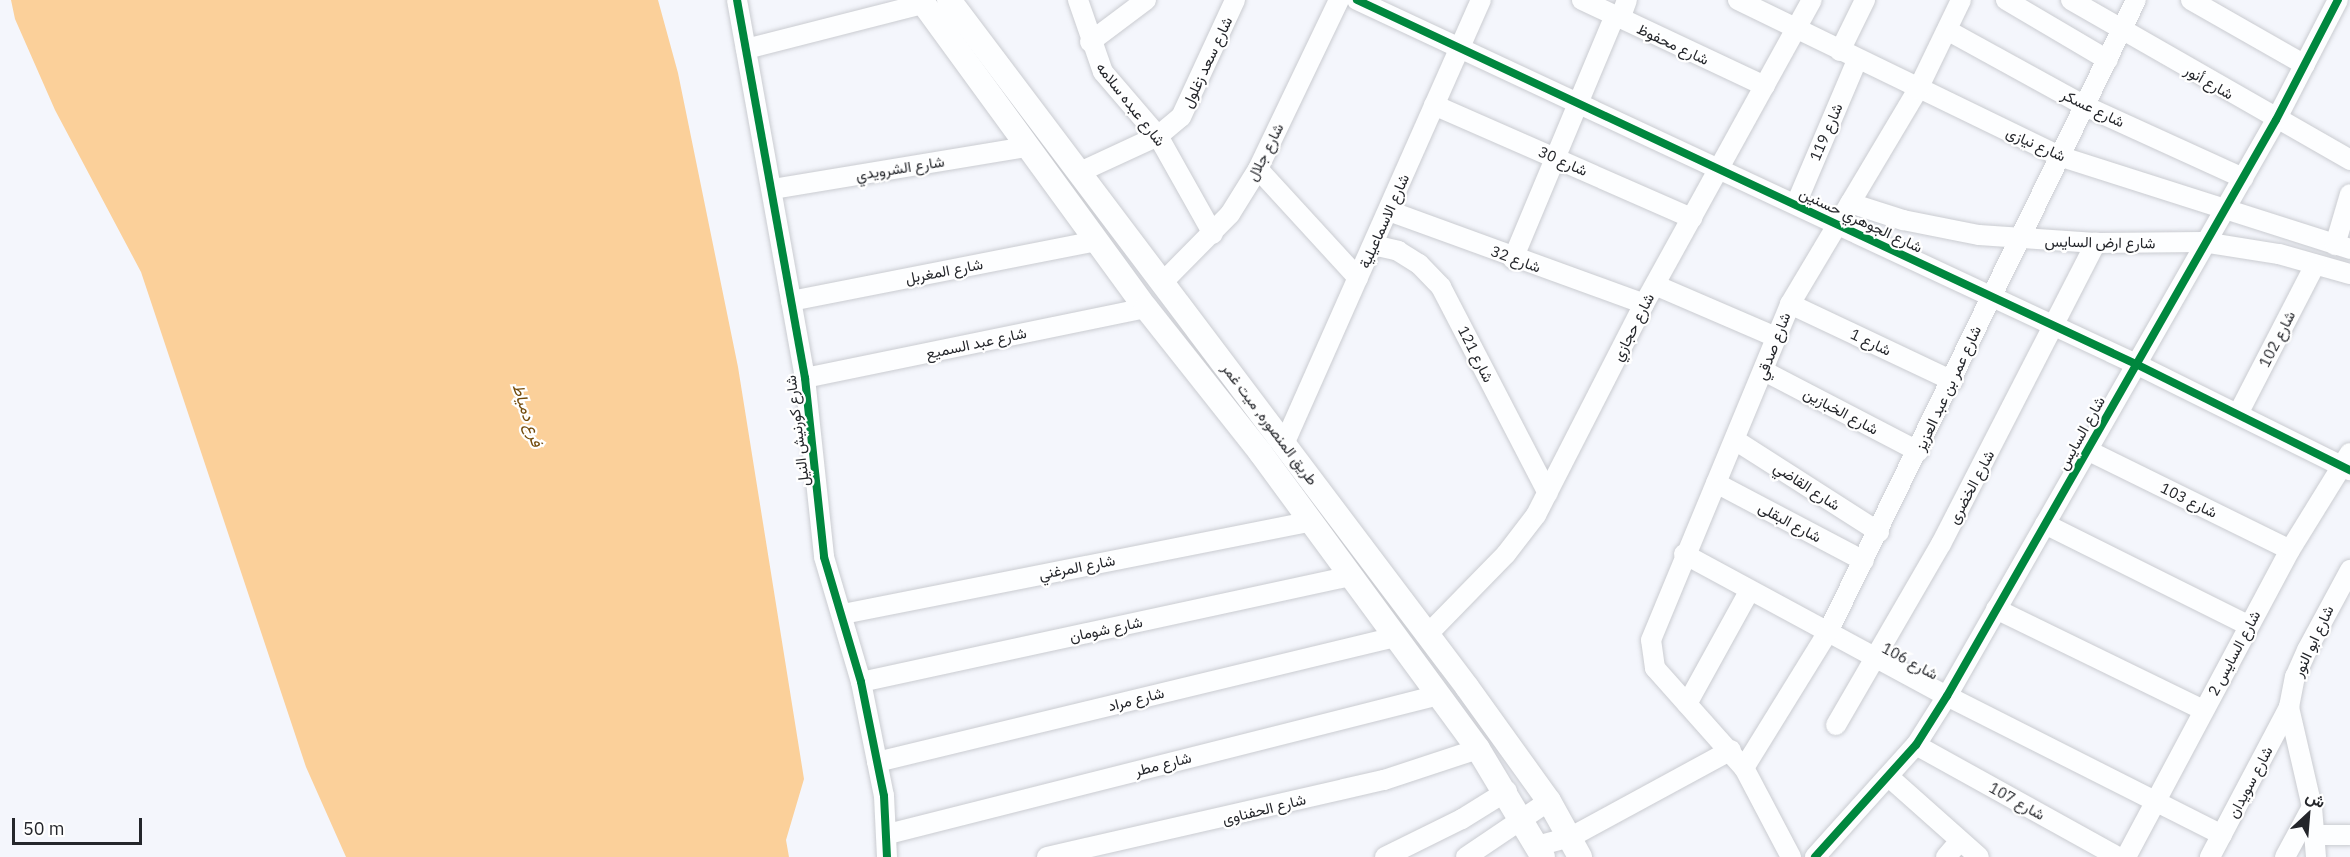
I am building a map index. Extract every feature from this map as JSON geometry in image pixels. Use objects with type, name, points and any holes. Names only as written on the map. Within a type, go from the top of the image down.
[{"type":"main road","name":"طريق المنصوره, ميت غمر","points":[[948,0],[1080,172],[1161,284],[1285,442],[1549,801],[1575,847]]},
{"type":"main road","name":"طريق المنصوره, ميت غمر","points":[[922,2],[1146,308],[1311,521],[1439,695],[1507,791],[1540,852]]},
{"type":"street","name":"شارع كورنيش النيل","points":[[737,0],[773,189],[805,378],[824,557],[843,614],[861,682],[888,834],[887,857]]},
{"type":"street","name":"شارع عبده سلامه","points":[[1078,0],[1090,42],[1103,72],[1158,136],[1213,234]]},
{"type":"street","points":[[1090,42],[1146,0]]},
{"type":"street","name":"شارع سعد زغلول","points":[[1080,172],[1158,136],[1181,117],[1190,105],[1235,0]]},
{"type":"street","name":"شارع جلال","points":[[1161,284],[1213,234],[1258,169],[1340,0]]},
{"type":"street","name":"شارع الجوهري حسنين","points":[[1357,0],[1577,105],[1796,204],[2238,414],[2348,463]]},
{"type":"street","name":"شارع الاسماعيلية","points":[[1285,442],[1481,0]]},
{"type":"street","name":"شارع محفوظ","points":[[1582,0],[1765,86]]},
{"type":"street","points":[[1513,259],[1577,105],[1627,0]]},
{"type":"street","name":"شارع حجازي","points":[[1427,635],[1506,554],[1548,493],[1644,304],[1812,0]]},
{"type":"street","points":[[1840,51],[1865,0]]},
{"type":"street","points":[[2006,0],[2108,60]]},
{"type":"street","name":"شارع أنور","points":[[2071,0],[2122,32],[2350,160]]},
{"type":"street","name":"شارع عمر بن عبد العزيز","points":[[1744,768],[1828,632],[1953,381],[1991,297],[2062,157],[2136,0]]},
{"type":"street","points":[[2191,0],[2305,65]]},
{"type":"street","name":"شارع السايس","points":[[1815,857],[1916,745],[1947,696],[2203,242],[2276,120],[2338,0]]},
{"type":"street","name":"شارع صدقي","points":[[1791,857],[1744,768],[1731,750],[1663,679],[1651,654],[1655,627],[1684,554],[1764,371],[1790,304],[1918,89],[1947,30],[1958,1]]},
{"type":"street","points":[[746,49],[922,2]]},
{"type":"street","name":"شارع نيازى","points":[[1745,2],[1857,60],[2062,157],[2343,247]]},
{"type":"street","name":"شارع عسكر","points":[[1947,30],[2085,106],[2242,178]]},
{"type":"street","name":"شارع 119","points":[[1796,204],[1857,60]]},
{"type":"street","name":"شارع 30","points":[[1434,105],[1692,218]]},
{"type":"street","name":"شارع الشرويدي","points":[[773,189],[1028,147]]},
{"type":"street","points":[[1258,169],[1358,278]]},
{"type":"street","points":[[2343,247],[2350,194]]},
{"type":"street","name":"شارع ارض السايس","points":[[1850,203],[1903,220],[2020,240],[2096,243],[2203,242],[2350,274]]},
{"type":"street","name":"شارع 32","points":[[1389,211],[1513,259],[1644,304]]},
{"type":"street","name":"شارع المغربل","points":[[791,301],[1097,241]]},
{"type":"street","name":"شارع الخضرى","points":[[1836,725],[1941,544],[2055,327],[2096,243]]},
{"type":"street","name":"شارع 121","points":[[1373,245],[1398,252],[1419,264],[1441,287],[1548,493]]},
{"type":"street","name":"شارع 102","points":[[2238,414],[2315,265]]},
{"type":"street","points":[[1655,285],[1776,337]]},
{"type":"street","name":"شارع 1","points":[[1790,304],[1953,381]]},
{"type":"street","name":"شارع عبد السميع","points":[[805,378],[1146,308]]},
{"type":"street","name":"شارع الخبازين","points":[[1764,371],[1918,451]]},
{"type":"street","name":"شارع القاضي","points":[[1735,440],[1879,532]]},
{"type":"street","name":"شارع 103","points":[[2087,450],[2290,550]]},
{"type":"street","name":"شارع السايس 2","points":[[2126,857],[2290,550],[2348,463]]},
{"type":"street","name":"شارع البقلى","points":[[1716,483],[1864,561]]},
{"type":"street","name":"شارع المرغني","points":[[843,614],[1311,521]]},
{"type":"street","points":[[2046,524],[2248,625]]},
{"type":"street","name":"شارع 106","points":[[1684,554],[1947,696],[2222,835]]},
{"type":"street","name":"شارع ابو النور","points":[[2316,857],[2312,807],[2289,707],[2295,677],[2343,596],[2350,570]]},
{"type":"street","name":"شارع شومان","points":[[861,682],[1351,576]]},
{"type":"street","points":[[1687,704],[1750,590]]},
{"type":"street","points":[[1996,609],[2204,710]]},
{"type":"street","name":"شارع مراد","points":[[877,762],[1395,637]]},
{"type":"street","name":"شارع مطر","points":[[888,834],[1439,695]]},
{"type":"street","name":"شارع سويدان","points":[[2210,857],[2289,707]]},
{"type":"street","name":"شارع 107","points":[[1916,745],[2118,857]]},
{"type":"street","name":"شارع الحفناوى","points":[[1047,857],[1384,780],[1478,749]]},
{"type":"street","points":[[1540,852],[1575,847],[1731,750]]},
{"type":"street","points":[[1889,777],[1979,857]]},
{"type":"street","points":[[1385,857],[1453,824],[1507,791]]},
{"type":"street","points":[[1466,857],[1521,817],[1549,801]]},
{"type":"street","points":[[2285,857],[2312,807]]},
{"type":"street","points":[[2314,835],[2350,836]]},
{"type":"street","points":[[1946,857],[1960,841]]},
{"type":"water","name":"فرع دمياط","points":[[11,0],[658,0],[678,73],[738,367],[804,779],[786,840],[789,857],[346,857],[306,767],[141,272],[55,110],[15,19]]},
{"type":"cycle path","points":[[737,0],[805,378],[824,557],[861,682],[884,796],[887,857]]},
{"type":"cycle path","points":[[1357,0],[2136,364],[2350,470]]},
{"type":"cycle path","points":[[1815,857],[1916,745],[1947,696],[2276,120],[2338,0]]}]
